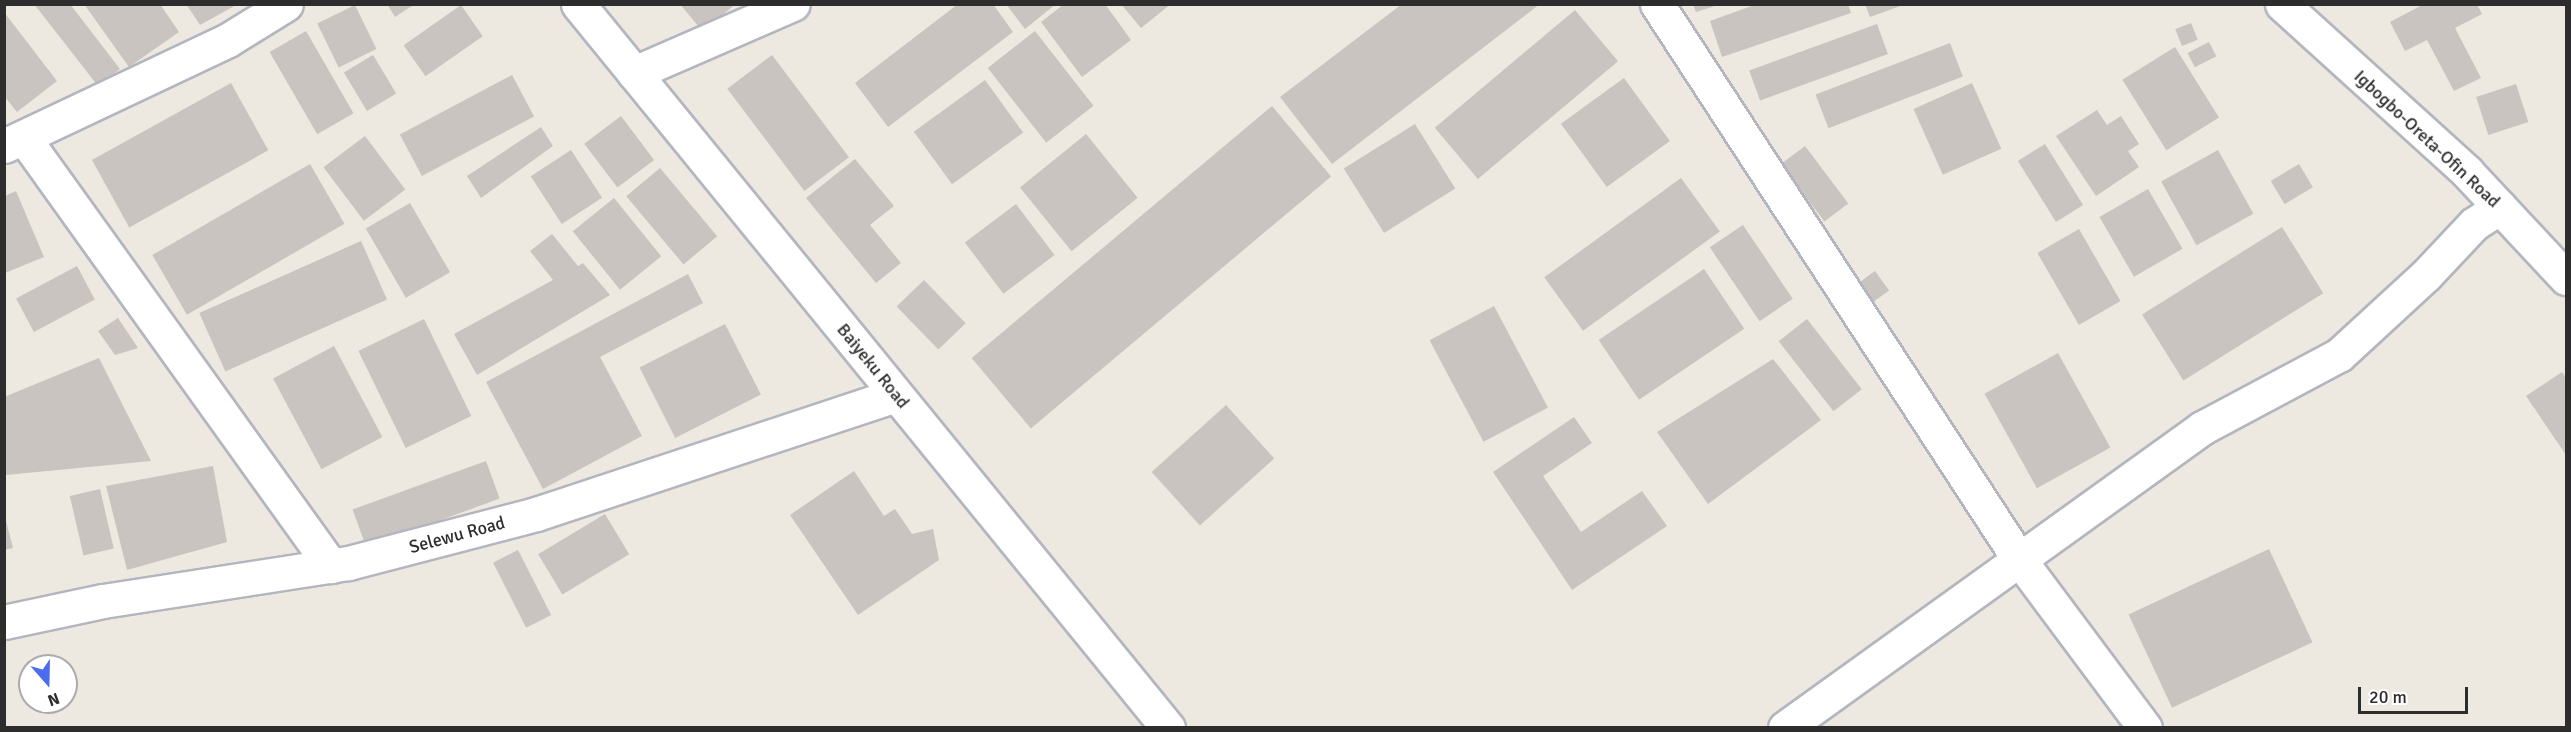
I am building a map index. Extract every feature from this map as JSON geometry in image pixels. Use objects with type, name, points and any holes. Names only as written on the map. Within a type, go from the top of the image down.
[{"type":"street","points":[[286,4],[228,40],[14,142],[331,566]]},
{"type":"street","name":"Baiyeku Road","points":[[578,4],[1168,728]]},
{"type":"street","points":[[634,74],[793,4]]},
{"type":"street","points":[[1657,4],[2019,559],[2145,728]]},
{"type":"street","name":"Igbogbo-Oreta-Ofin Road","points":[[2282,4],[2467,172],[2566,279]]},
{"type":"street","points":[[1785,728],[2202,428],[2339,355],[2426,275],[2474,224],[2500,207]]},
{"type":"street","name":"Selewu Road","points":[[4,622],[103,601],[331,566],[536,514],[897,395]]},
{"type":"building","points":[[34,4],[70,4],[120,69],[98,86]]},
{"type":"building","points":[[84,4],[160,4],[179,32],[129,67]]},
{"type":"building","points":[[186,4],[238,4],[200,25]]},
{"type":"building","points":[[387,4],[415,4],[395,17]]},
{"type":"building","points":[[680,4],[732,4],[733,6],[703,32]]},
{"type":"building","points":[[958,4],[993,4],[1013,32],[888,127],[855,83]]},
{"type":"building","points":[[1006,4],[1056,4],[1025,29]]},
{"type":"building","points":[[1064,4],[1105,4],[1131,40],[1082,77],[1041,22]]},
{"type":"building","points":[[1121,4],[1171,4],[1141,28]]},
{"type":"building","points":[[1402,4],[1540,4],[1332,164],[1280,97]]},
{"type":"building","points":[[1693,4],[1718,4],[1718,5],[1696,12]]},
{"type":"building","points":[[1757,4],[1848,4],[1851,13],[1722,57],[1710,21]]},
{"type":"building","points":[[1865,4],[1903,4],[1903,5],[1870,17]]},
{"type":"building","points":[[2424,4],[2477,4],[2482,14],[2455,28],[2481,78],[2454,91],[2427,40],[2405,51],[2390,22]]},
{"type":"building","points":[[355,5],[376,49],[339,67],[317,23]]},
{"type":"building","points":[[461,5],[483,36],[425,76],[404,45]]},
{"type":"building","points":[[1575,10],[1618,61],[1478,179],[1435,128]]},
{"type":"building","points":[[4,12],[57,81],[17,112],[4,96]]},
{"type":"building","points":[[2191,23],[2198,40],[2182,46],[2175,29]]},
{"type":"building","points":[[1877,24],[1888,54],[1760,101],[1749,71]]},
{"type":"building","points":[[306,31],[354,113],[317,134],[270,52]]},
{"type":"building","points":[[1035,31],[1093,106],[1046,143],[988,68]]},
{"type":"building","points":[[2209,42],[2216,56],[2195,67],[2188,53]]},
{"type":"building","points":[[1950,43],[1963,77],[1828,128],[1816,95]]},
{"type":"building","points":[[2175,47],[2219,117],[2166,150],[2122,80]]},
{"type":"building","points":[[373,55],[396,94],[367,111],[344,73]]},
{"type":"building","points":[[772,55],[849,157],[804,191],[727,89]]},
{"type":"building","points":[[512,75],[534,116],[422,176],[400,135]]},
{"type":"building","points":[[1624,78],[1670,141],[1607,187],[1561,124]]},
{"type":"building","points":[[985,80],[1023,133],[952,184],[914,132]]},
{"type":"building","points":[[231,83],[268,150],[129,227],[92,160]]},
{"type":"building","points":[[1972,83],[2001,149],[1943,175],[1914,109]]},
{"type":"building","points":[[2516,84],[2528,122],[2488,135],[2476,97]]},
{"type":"building","points":[[1272,106],[1331,176],[1031,428],[972,358]]},
{"type":"building","points":[[2097,110],[2107,125],[2121,116],[2139,144],[2128,151],[2139,167],[2096,196],[2056,136]]},
{"type":"building","points":[[621,116],[654,160],[617,188],[584,144]]},
{"type":"building","points":[[1415,124],[1455,188],[1384,233],[1344,169]]},
{"type":"building","points":[[541,127],[553,146],[481,198],[467,176]]},
{"type":"building","points":[[1086,134],[1138,198],[1072,251],[1020,187]]},
{"type":"building","points":[[365,136],[405,190],[364,221],[323,167]]},
{"type":"building","points":[[2045,144],[2083,205],[2056,222],[2018,161]]},
{"type":"building","points":[[1805,146],[1848,204],[1824,222],[1781,164]]},
{"type":"building","points":[[571,150],[602,198],[562,224],[531,176]]},
{"type":"building","points":[[2218,150],[2253,214],[2197,245],[2161,182]]},
{"type":"building","points":[[855,159],[894,206],[870,225],[901,263],[876,283],[806,198]]},
{"type":"building","points":[[310,164],[344,224],[187,315],[152,255]]},
{"type":"building","points":[[2299,164],[2313,187],[2285,204],[2271,181]]},
{"type":"building","points":[[660,168],[717,236],[684,264],[626,196]]},
{"type":"building","points":[[1681,178],[1720,231],[1583,331],[1544,277]]},
{"type":"building","points":[[2148,189],[2182,249],[2134,277],[2100,217]]},
{"type":"building","points":[[16,191],[44,257],[5,273],[5,196]]},
{"type":"building","points":[[614,198],[661,256],[620,290],[573,231]]},
{"type":"building","points":[[410,203],[450,272],[406,298],[366,228]]},
{"type":"building","points":[[1016,204],[1055,255],[1003,294],[965,243]]},
{"type":"building","points":[[1743,225],[1793,299],[1760,321],[1710,247]]},
{"type":"building","points":[[2282,227],[2323,293],[2183,381],[2142,314]]},
{"type":"building","points":[[2079,229],[2120,301],[2079,325],[2037,253]]},
{"type":"building","points":[[552,234],[578,266],[583,263],[610,295],[477,375],[454,334],[553,280],[530,251]]},
{"type":"building","points":[[361,241],[387,299],[225,371],[199,313]]},
{"type":"building","points":[[77,266],[95,300],[34,332],[16,298]]},
{"type":"building","points":[[1704,269],[1744,329],[1639,400],[1599,340]]},
{"type":"building","points":[[1875,271],[1889,290],[1869,305],[1855,286]]},
{"type":"building","points":[[688,274],[703,303],[600,357],[642,436],[543,489],[486,382]]},
{"type":"building","points":[[924,280],[966,323],[938,350],[897,306]]},
{"type":"building","points":[[1494,306],[1548,408],[1484,442],[1430,340]]},
{"type":"building","points":[[118,318],[138,348],[115,355],[98,331]]},
{"type":"building","points":[[424,319],[471,416],[406,448],[358,351]]},
{"type":"building","points":[[1807,319],[1862,389],[1833,411],[1779,341]]},
{"type":"building","points":[[725,324],[761,394],[675,438],[639,368]]},
{"type":"building","points":[[334,346],[382,437],[321,469],[273,378]]},
{"type":"building","points":[[2058,353],[2110,447],[2037,488],[1985,394]]},
{"type":"building","points":[[99,358],[151,461],[6,475],[4,397]]},
{"type":"building","points":[[1773,359],[1821,420],[1708,504],[1657,432]]},
{"type":"building","points":[[2562,372],[2566,378],[2566,455],[2526,396]]},
{"type":"building","points":[[1226,405],[1274,459],[1200,525],[1152,472]]},
{"type":"building","points":[[1574,417],[1592,443],[1543,476],[1581,532],[1642,491],[1667,526],[1572,590],[1493,472]]},
{"type":"building","points":[[486,461],[500,499],[366,547],[353,510]]},
{"type":"building","points":[[213,466],[227,542],[127,570],[106,486]]},
{"type":"building","points":[[854,471],[884,516],[895,509],[912,534],[933,529],[939,560],[858,615],[790,515]]},
{"type":"building","points":[[100,489],[114,548],[84,555],[70,496]]},
{"type":"building","points":[[4,513],[13,548],[4,550]]},
{"type":"building","points":[[605,514],[629,554],[562,594],[538,554]]},
{"type":"building","points":[[2269,549],[2313,642],[2172,708],[2129,615]]},
{"type":"building","points":[[518,550],[551,615],[526,628],[493,563]]}]
